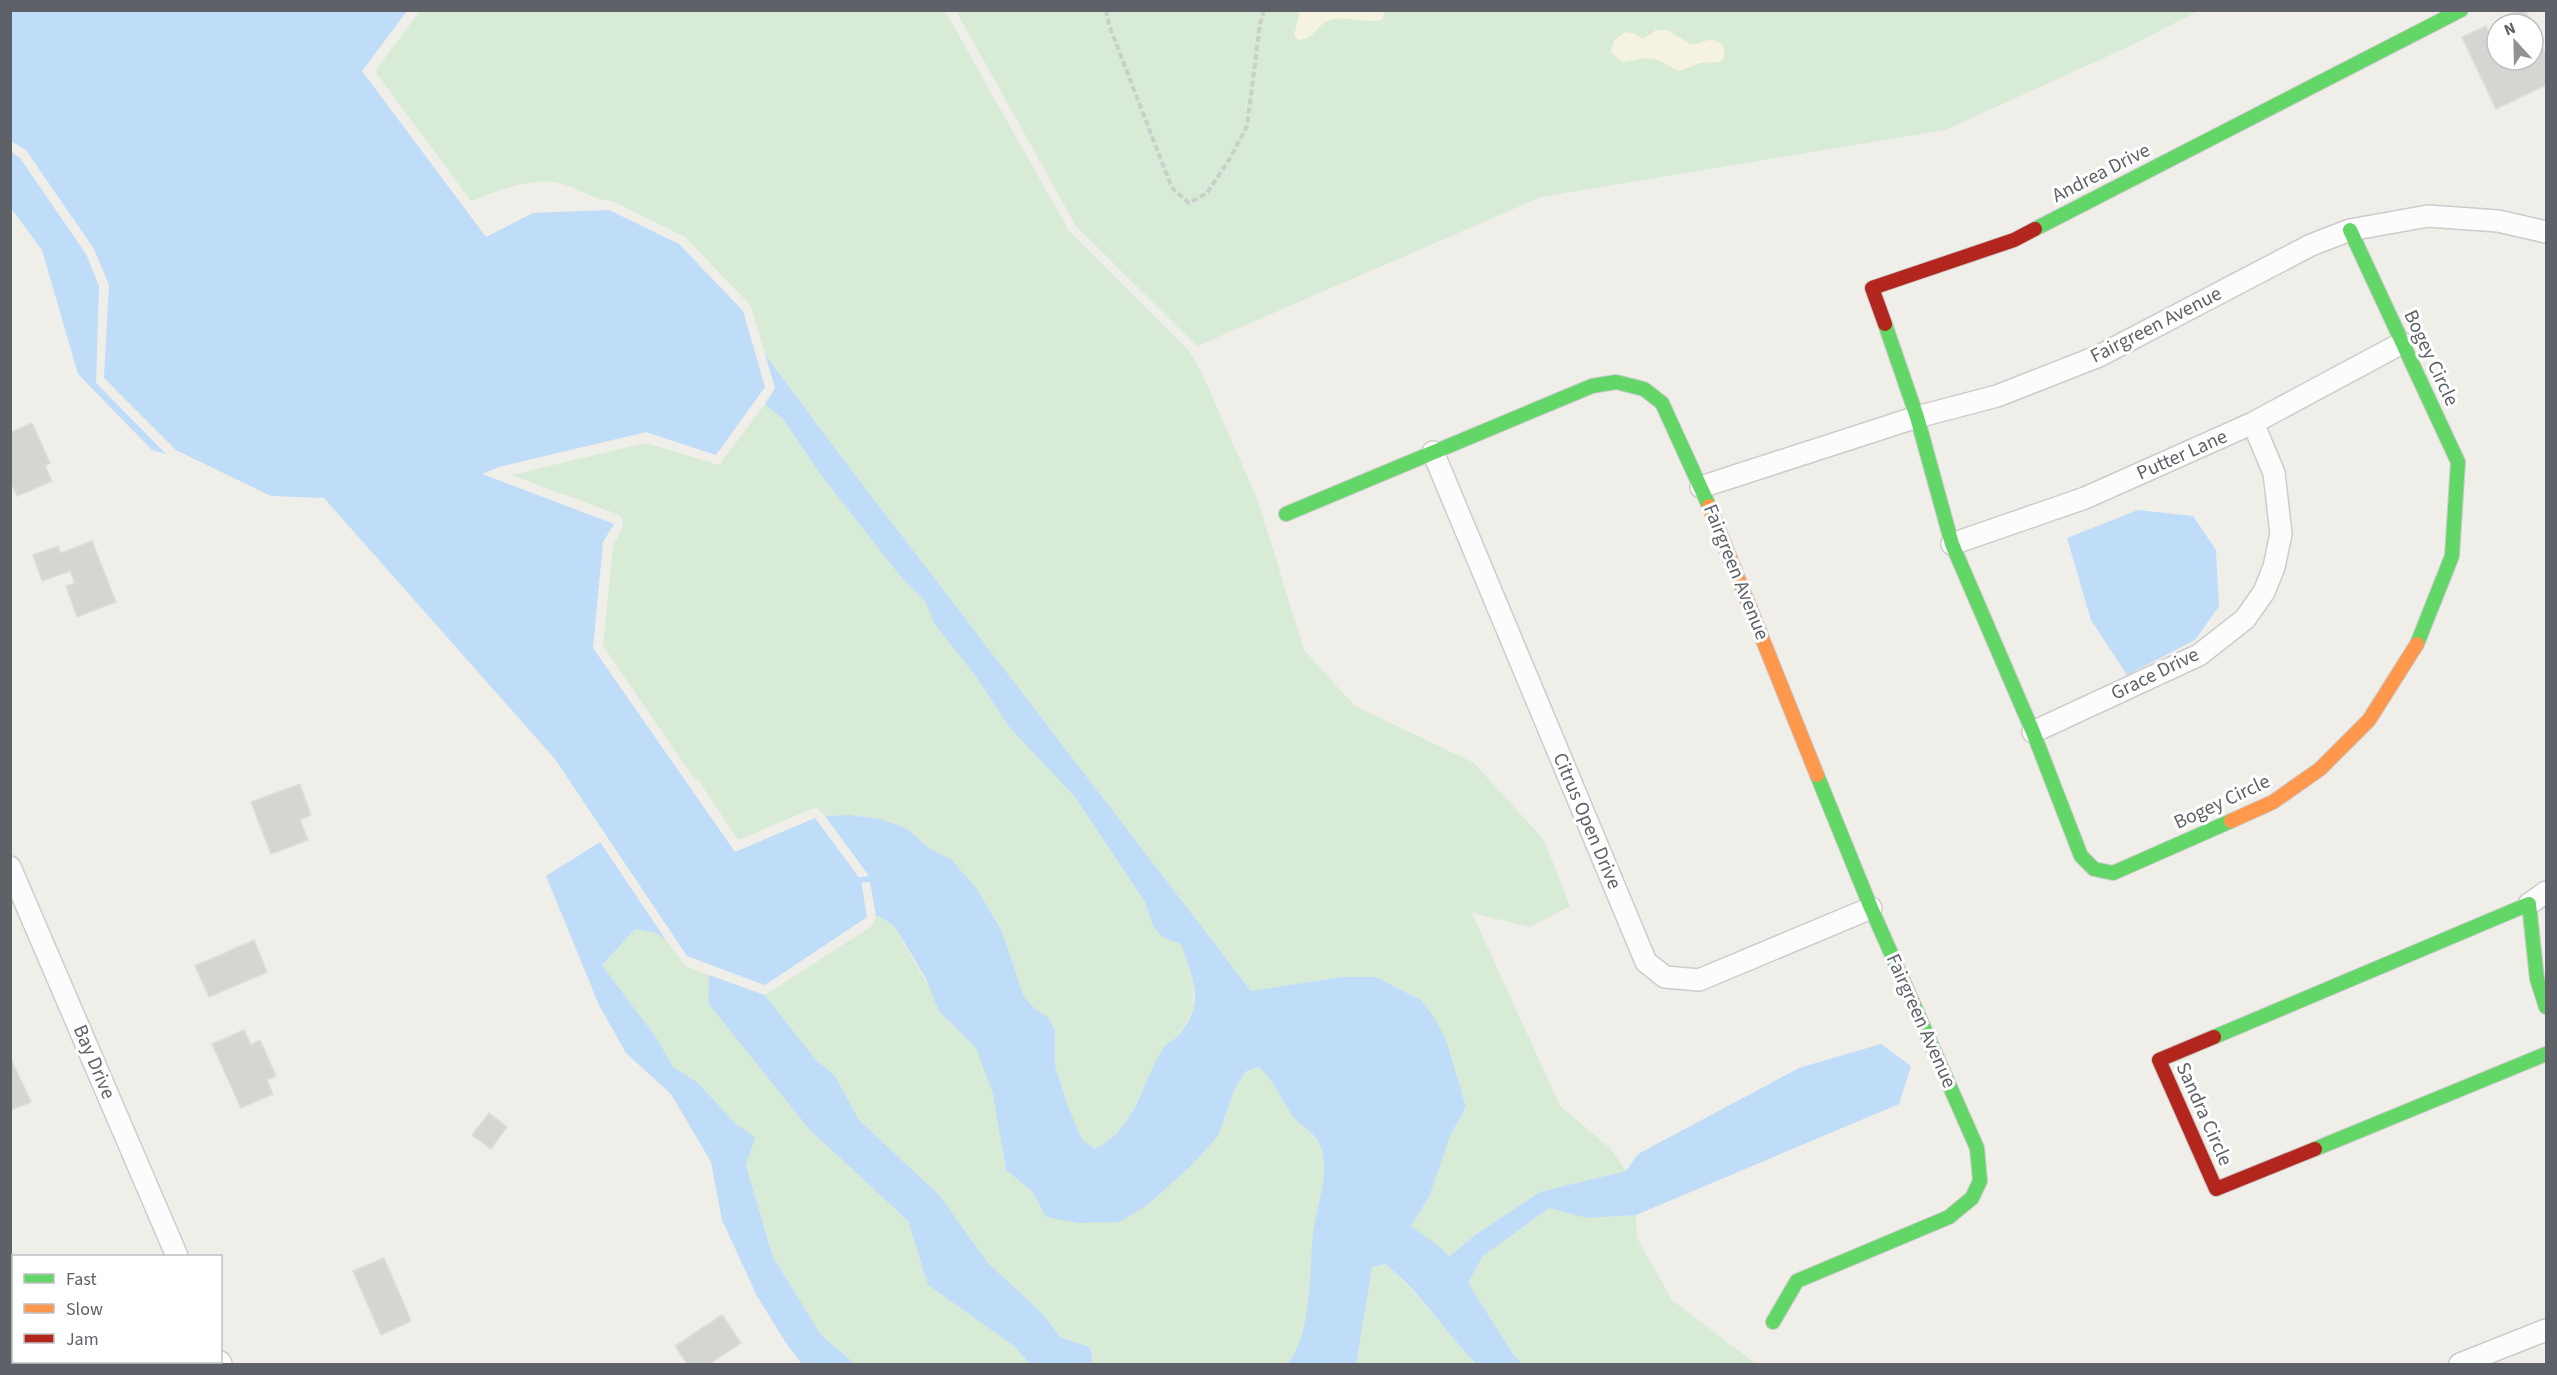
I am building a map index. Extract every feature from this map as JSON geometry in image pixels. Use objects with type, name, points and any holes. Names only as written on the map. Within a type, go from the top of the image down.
[{"type":"street","name":"Andrea Drive","points":[[1917,417],[1872,288],[2014,240],[2461,10]]},
{"type":"street","name":"Fairgreen Avenue","points":[[1773,1322],[1797,1281],[1949,1216],[1972,1198],[1980,1181],[1977,1148],[1871,908],[1701,487],[1917,417],[1997,396],[2099,356],[2311,245],[2350,230],[2428,216],[2498,221],[2547,232]]},
{"type":"street","name":"Bogey Circle","points":[[1917,417],[1952,544],[2033,732],[2081,856],[2094,869],[2113,873],[2273,802],[2320,769],[2369,720],[2415,648],[2452,556],[2456,527],[2458,462],[2350,230]]},
{"type":"street","name":"Putter Lane","points":[[1952,544],[2085,498],[2253,423],[2402,343]]},
{"type":"street","points":[[1286,514],[1592,386],[1616,382],[1644,389],[1662,403],[1701,487]]},
{"type":"street","name":"Grace Drive","points":[[2033,732],[2199,655],[2245,619],[2264,592],[2274,567],[2281,534],[2274,473],[2253,423]]},
{"type":"street","name":"Citrus Open Drive","points":[[1433,453],[1646,962],[1665,977],[1699,980],[1871,908]]},
{"type":"street","name":"Bay Drive","points":[[10,867],[176,1255]]},
{"type":"street","name":"Sandra Circle","points":[[2547,1007],[2537,979],[2538,898],[2159,1060],[2216,1189],[2547,1053]]},
{"type":"street","points":[[2460,1365],[2547,1330]]},
{"type":"path","points":[[1106,10],[1109,25],[1170,183],[1174,190],[1190,203],[1207,193],[1247,126],[1260,24],[1264,10]]},
{"type":"green space","points":[[420,11],[945,11],[1069,231],[1189,351],[1201,371],[1258,501],[1304,650],[1355,706],[1474,763],[1544,840],[1570,906],[1530,927],[1472,913],[1560,1106],[1610,1148],[1626,1171],[1540,1192],[1475,1235],[1449,1257],[1411,1226],[1429,1197],[1450,1136],[1466,1107],[1458,1081],[1421,1000],[1376,977],[1342,977],[1251,991],[833,446],[765,353],[751,306],[685,237],[612,201],[559,183],[525,183],[471,201],[375,71]]},
{"type":"green space","points":[[956,11],[2198,11],[2134,44],[1945,130],[1541,197],[1197,346],[1076,226]]},
{"type":"green space","points":[[765,404],[783,419],[821,475],[901,577],[925,601],[934,623],[977,678],[1009,727],[1075,797],[1145,902],[1153,926],[1162,937],[1182,944],[1193,982],[1194,1009],[1179,1035],[1165,1045],[1125,1126],[1107,1143],[1096,1149],[1082,1141],[1067,1104],[1055,1065],[1055,1031],[1048,1017],[1035,1009],[1024,997],[1002,930],[977,889],[951,859],[930,849],[906,828],[880,819],[849,815],[825,816],[817,808],[738,840],[603,646],[613,546],[623,527],[622,518],[617,514],[511,475],[646,443],[719,465]]},
{"type":"green space","points":[[876,916],[893,925],[950,1023],[968,1037],[977,1048],[993,1091],[1006,1170],[1033,1192],[1046,1217],[1079,1222],[1096,1221],[1146,1206],[1191,1166],[1218,1136],[1235,1088],[1246,1071],[1259,1067],[1266,1073],[1318,1142],[1324,1160],[1323,1181],[1313,1232],[1306,1320],[1296,1352],[1287,1364],[1093,1364],[1090,1347],[1060,1337],[1043,1314],[989,1264],[939,1195],[859,1120],[835,1076],[815,1059],[765,995],[872,926]]},
{"type":"green space","points":[[635,929],[656,933],[666,940],[685,966],[709,975],[708,1003],[809,1129],[908,1221],[928,1285],[1014,1346],[1030,1364],[855,1364],[821,1335],[773,1257],[746,1166],[755,1137],[736,1124],[697,1082],[673,1067],[658,1040],[602,965]]},
{"type":"green space","points":[[1549,1208],[1587,1218],[1636,1215],[1637,1238],[1672,1300],[1756,1364],[1523,1364],[1513,1354],[1468,1283],[1483,1256]]},
{"type":"green space","points":[[1385,1264],[1410,1287],[1476,1364],[1356,1364],[1372,1266]]},
{"type":"sand","points":[[1385,10],[1382,20],[1343,18],[1330,20],[1308,37],[1299,40],[1294,36],[1300,11]]},
{"type":"sand","points":[[1656,30],[1667,30],[1691,44],[1709,40],[1716,41],[1724,48],[1724,59],[1720,62],[1701,63],[1678,71],[1659,60],[1646,58],[1622,62],[1611,52],[1614,40],[1625,32],[1643,39]]},
{"type":"water","points":[[10,11],[407,11],[362,71],[486,237],[533,213],[609,210],[679,244],[743,311],[765,387],[716,455],[646,432],[499,467],[482,474],[614,524],[603,542],[593,648],[735,852],[815,818],[861,880],[867,917],[765,985],[687,956],[555,759],[324,498],[271,496],[176,450],[104,378],[109,285],[94,249],[26,150],[11,141]]},
{"type":"water","points":[[11,152],[20,158],[86,254],[99,286],[96,383],[166,454],[152,450],[78,374],[42,250],[11,208]]},
{"type":"water","points":[[765,354],[1251,991],[1342,977],[1376,977],[1421,1000],[1435,1019],[1446,1040],[1466,1107],[1450,1136],[1429,1197],[1411,1226],[1449,1257],[1475,1235],[1540,1192],[1626,1171],[1638,1154],[1799,1068],[1881,1044],[1911,1066],[1899,1104],[1636,1215],[1587,1218],[1549,1208],[1483,1256],[1468,1283],[1513,1354],[1523,1364],[1476,1364],[1410,1287],[1385,1264],[1372,1267],[1356,1364],[1287,1364],[1295,1352],[1306,1319],[1313,1232],[1323,1181],[1324,1160],[1317,1139],[1293,1116],[1274,1084],[1259,1067],[1246,1071],[1235,1088],[1218,1136],[1191,1166],[1146,1206],[1119,1222],[1079,1223],[1046,1217],[1033,1192],[1006,1170],[993,1094],[976,1048],[939,1011],[926,979],[893,925],[876,916],[869,876],[825,816],[849,815],[880,819],[906,828],[930,849],[951,859],[977,889],[1002,931],[1024,997],[1035,1009],[1048,1017],[1055,1031],[1055,1065],[1067,1104],[1082,1140],[1095,1149],[1120,1130],[1137,1104],[1164,1047],[1178,1036],[1190,1018],[1194,1008],[1195,992],[1189,968],[1181,944],[1162,937],[1153,926],[1145,902],[1075,797],[1009,727],[977,678],[934,623],[925,601],[901,577],[821,475],[783,419],[765,404],[775,388]]},
{"type":"water","points":[[2138,510],[2193,516],[2216,550],[2219,606],[2195,640],[2127,675],[2091,620],[2067,538]]},
{"type":"water","points":[[600,842],[666,940],[656,933],[635,929],[602,965],[658,1040],[673,1067],[697,1082],[736,1124],[755,1137],[746,1166],[773,1257],[821,1335],[855,1364],[802,1364],[786,1343],[757,1296],[722,1220],[711,1162],[671,1094],[626,1053],[599,1005],[546,876]]},
{"type":"water","points":[[709,975],[765,995],[815,1059],[835,1076],[859,1120],[939,1195],[989,1264],[1043,1314],[1060,1337],[1090,1347],[1093,1364],[1030,1364],[1014,1346],[928,1285],[908,1221],[809,1129],[708,1003]]},
{"type":"building","points":[[2485,26],[2485,72],[2545,72],[2545,53],[2546,85],[2496,109],[2462,37]]},
{"type":"building","points":[[32,423],[50,463],[45,466],[52,481],[17,496],[10,481],[10,433]]},
{"type":"building","points":[[92,541],[116,602],[77,617],[66,586],[75,583],[70,571],[42,581],[33,555],[58,546],[61,553]]},
{"type":"building","points":[[300,784],[311,815],[300,820],[308,840],[271,854],[251,802]]},
{"type":"building","points":[[254,940],[267,972],[209,997],[195,966]]},
{"type":"building","points":[[244,1030],[251,1045],[260,1040],[276,1076],[267,1080],[273,1094],[241,1108],[212,1044]]},
{"type":"building","points":[[10,1057],[31,1102],[10,1110]]},
{"type":"building","points":[[489,1113],[507,1127],[491,1149],[472,1135]]},
{"type":"building","points":[[384,1258],[411,1321],[381,1335],[353,1271]]},
{"type":"building","points":[[722,1315],[741,1343],[709,1364],[687,1364],[675,1346]]},
{"type":"waterway","points":[[861,880],[876,878]]},
{"type":"traffic: fast","points":[[2035,229],[2461,10]]},
{"type":"traffic: fast","points":[[2350,230],[2458,462],[2452,556],[2417,644]]},
{"type":"traffic: fast","points":[[1885,324],[1917,417],[1952,544],[2033,732],[2081,856],[2094,869],[2113,873],[2231,821]]},
{"type":"traffic: fast","points":[[1286,514],[1592,386],[1616,382],[1644,389],[1662,403],[1709,506]]},
{"type":"traffic: fast","points":[[1773,1322],[1797,1281],[1949,1217],[1972,1198],[1980,1181],[1977,1148],[1871,908],[1817,775]]},
{"type":"traffic: fast","points":[[2214,1037],[2529,904],[2537,979],[2546,1007]]},
{"type":"traffic: fast","points":[[2315,1149],[2546,1054]]},
{"type":"traffic: slow","points":[[1709,506],[1817,775]]},
{"type":"traffic: slow","points":[[2231,821],[2273,802],[2320,769],[2369,720],[2417,644]]},
{"type":"traffic: jam","points":[[1885,324],[1872,288],[2014,240],[2035,229]]},
{"type":"traffic: jam","points":[[2214,1037],[2159,1060],[2216,1189],[2315,1149]]}]
